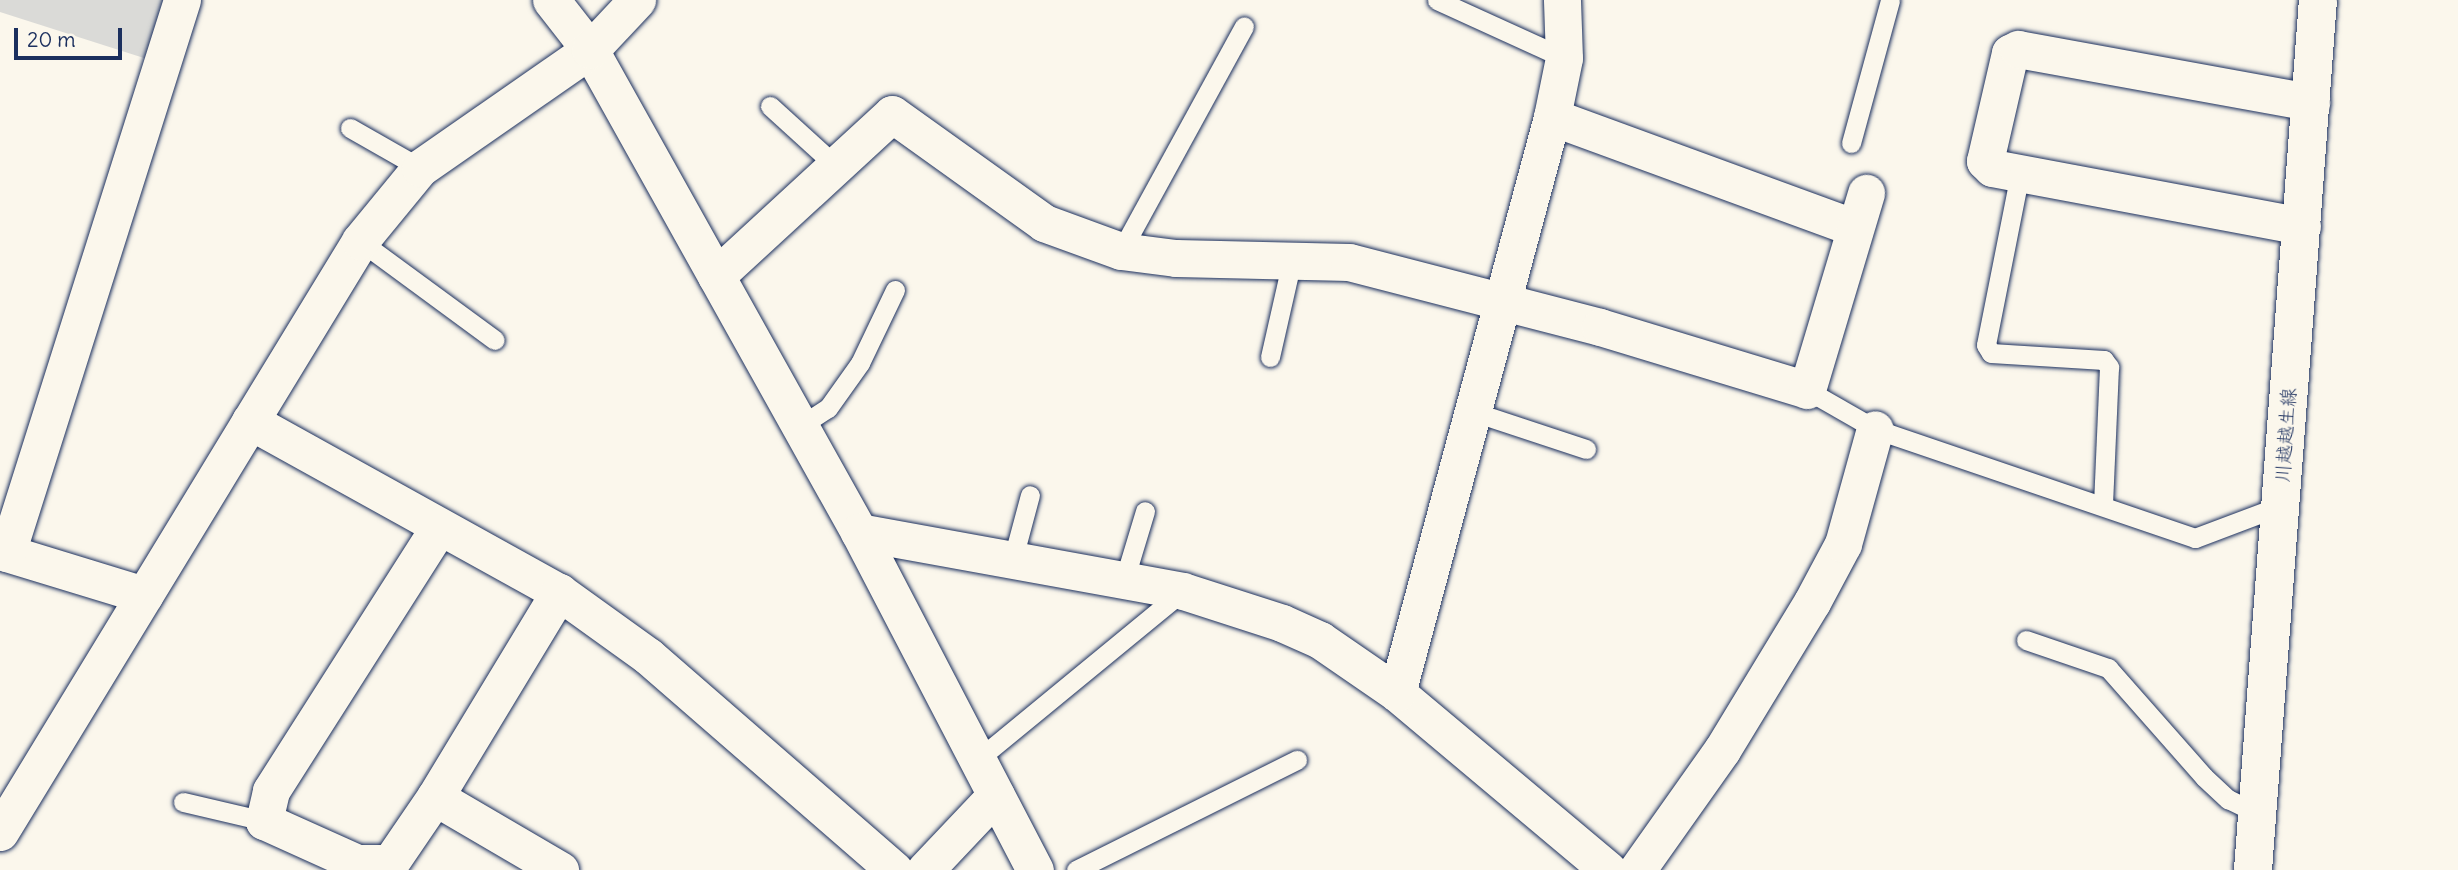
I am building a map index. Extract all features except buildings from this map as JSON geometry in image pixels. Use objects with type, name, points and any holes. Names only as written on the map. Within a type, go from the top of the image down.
[{"type":"main road","name":"川越越生線","points":[[2253,870],[2318,0]]},
{"type":"street","points":[[144,595],[4,552],[182,0]]},
{"type":"street","points":[[551,0],[590,50],[859,532],[1035,870]]},
{"type":"street","points":[[0,832],[360,240],[420,168],[590,50],[638,0]]},
{"type":"street","points":[[1397,693],[1552,117],[1564,58],[1562,0]]},
{"type":"street","points":[[2302,226],[1992,168],[1985,161],[2010,53],[2018,49],[2311,102]]},
{"type":"street","points":[[716,276],[892,114],[1044,223],[1121,251],[1176,258],[1292,260],[1378,268],[1503,304],[1600,327],[1807,390],[1853,228],[1866,193]]},
{"type":"street","points":[[1552,117],[1853,228]]},
{"type":"street","points":[[250,422],[559,592],[648,656],[894,870]]},
{"type":"street","points":[[1637,870],[1723,750],[1812,602],[1843,544],[1875,429]]},
{"type":"street","points":[[439,527],[271,792],[264,821],[355,867],[390,863],[435,797],[559,592]]},
{"type":"street","points":[[859,532],[1124,584],[1182,591],[1264,615],[1307,634],[1397,693],[1608,870]]},
{"type":"street","points":[[938,866],[996,795]]},
{"type":"street","points":[[435,797],[560,870]]},
{"type":"lane","points":[[1437,0],[1564,58]]},
{"type":"lane","points":[[1851,144],[1890,0]]},
{"type":"lane","points":[[1121,251],[1244,26]]},
{"type":"lane","points":[[770,106],[837,167]]},
{"type":"lane","points":[[350,128],[420,168]]},
{"type":"lane","points":[[2020,173],[1986,345],[1991,353],[2104,360],[2109,367],[2102,505]]},
{"type":"lane","points":[[360,240],[495,340]]},
{"type":"lane","points":[[1270,357],[1292,260]]},
{"type":"lane","points":[[800,426],[828,408],[860,363],[895,290]]},
{"type":"lane","points":[[1807,390],[1875,429],[2046,490],[2102,505],[2195,538],[2280,506]]},
{"type":"lane","points":[[1474,412],[1586,449]]},
{"type":"lane","points":[[1012,562],[1030,495]]},
{"type":"lane","points":[[1124,584],[1146,511]]},
{"type":"lane","points":[[976,761],[1182,591]]},
{"type":"lane","points":[[2026,640],[2108,668],[2204,777],[2228,799],[2257,813]]},
{"type":"lane","points":[[1076,870],[1297,760]]},
{"type":"lane","points":[[183,802],[264,821]]},
{"type":"shaded area","points":[[0,0],[166,0],[147,59],[0,12]]}]
